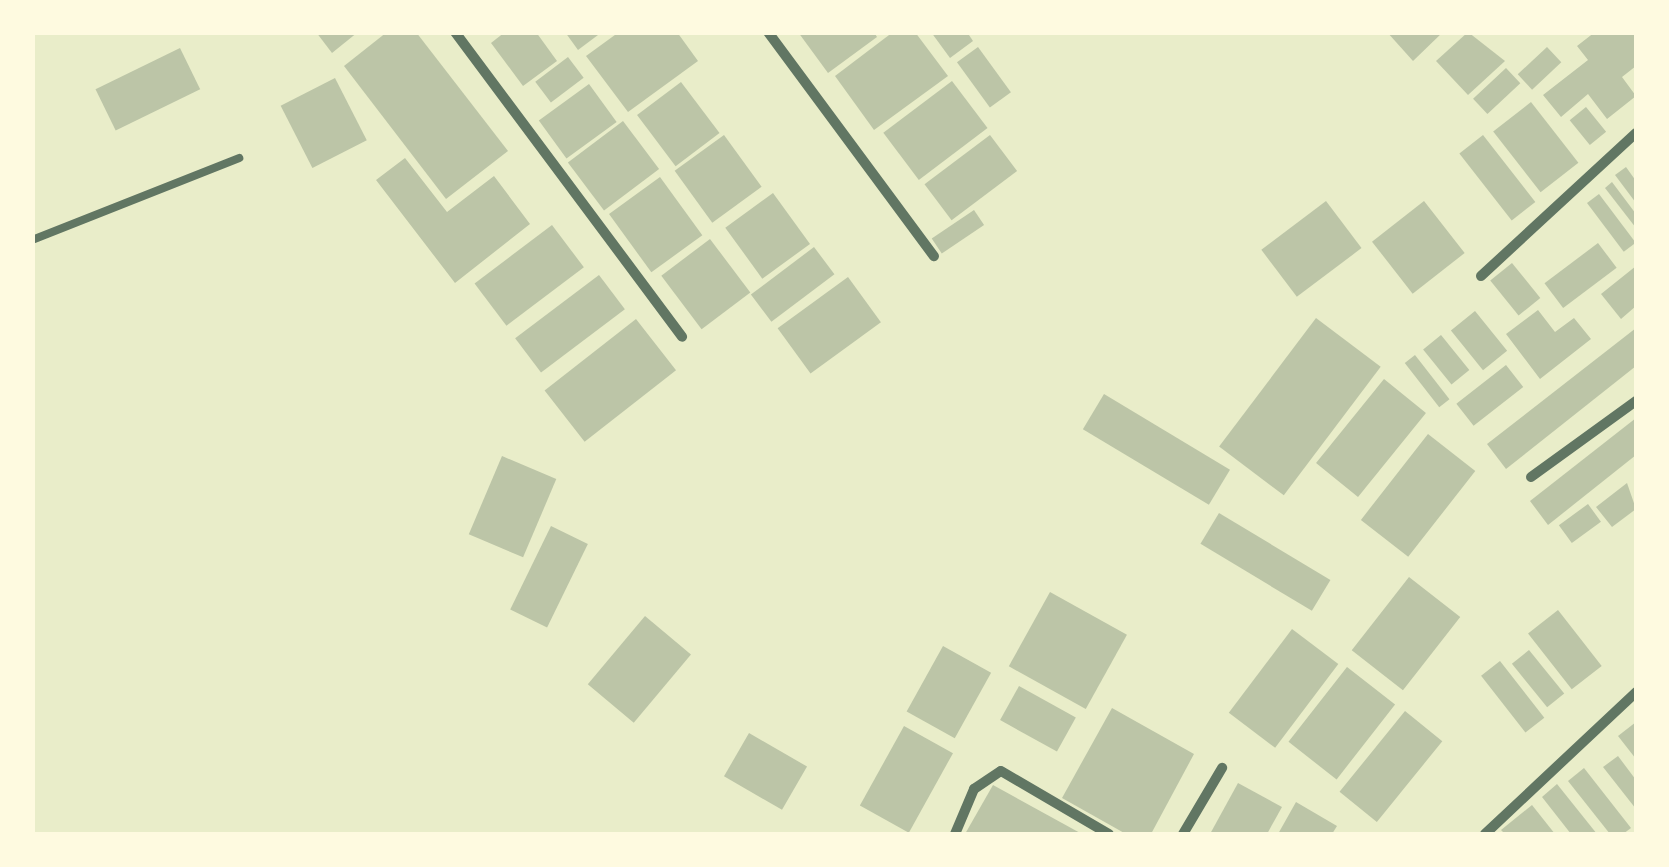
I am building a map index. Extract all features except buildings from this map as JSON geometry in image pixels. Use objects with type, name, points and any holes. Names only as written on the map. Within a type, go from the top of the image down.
[{"type":"street","points":[[454,32],[682,337]]},
{"type":"street","points":[[768,32],[934,256]]},
{"type":"street","points":[[1481,276],[1636,133]]},
{"type":"street","points":[[1530,478],[1636,401]]},
{"type":"street","points":[[1485,834],[1636,692]]},
{"type":"street","points":[[1183,834],[1222,768]]},
{"type":"street","points":[[955,834],[974,789],[1000,771],[1109,834]]},
{"type":"lane","points":[[32,240],[239,158]]}]
